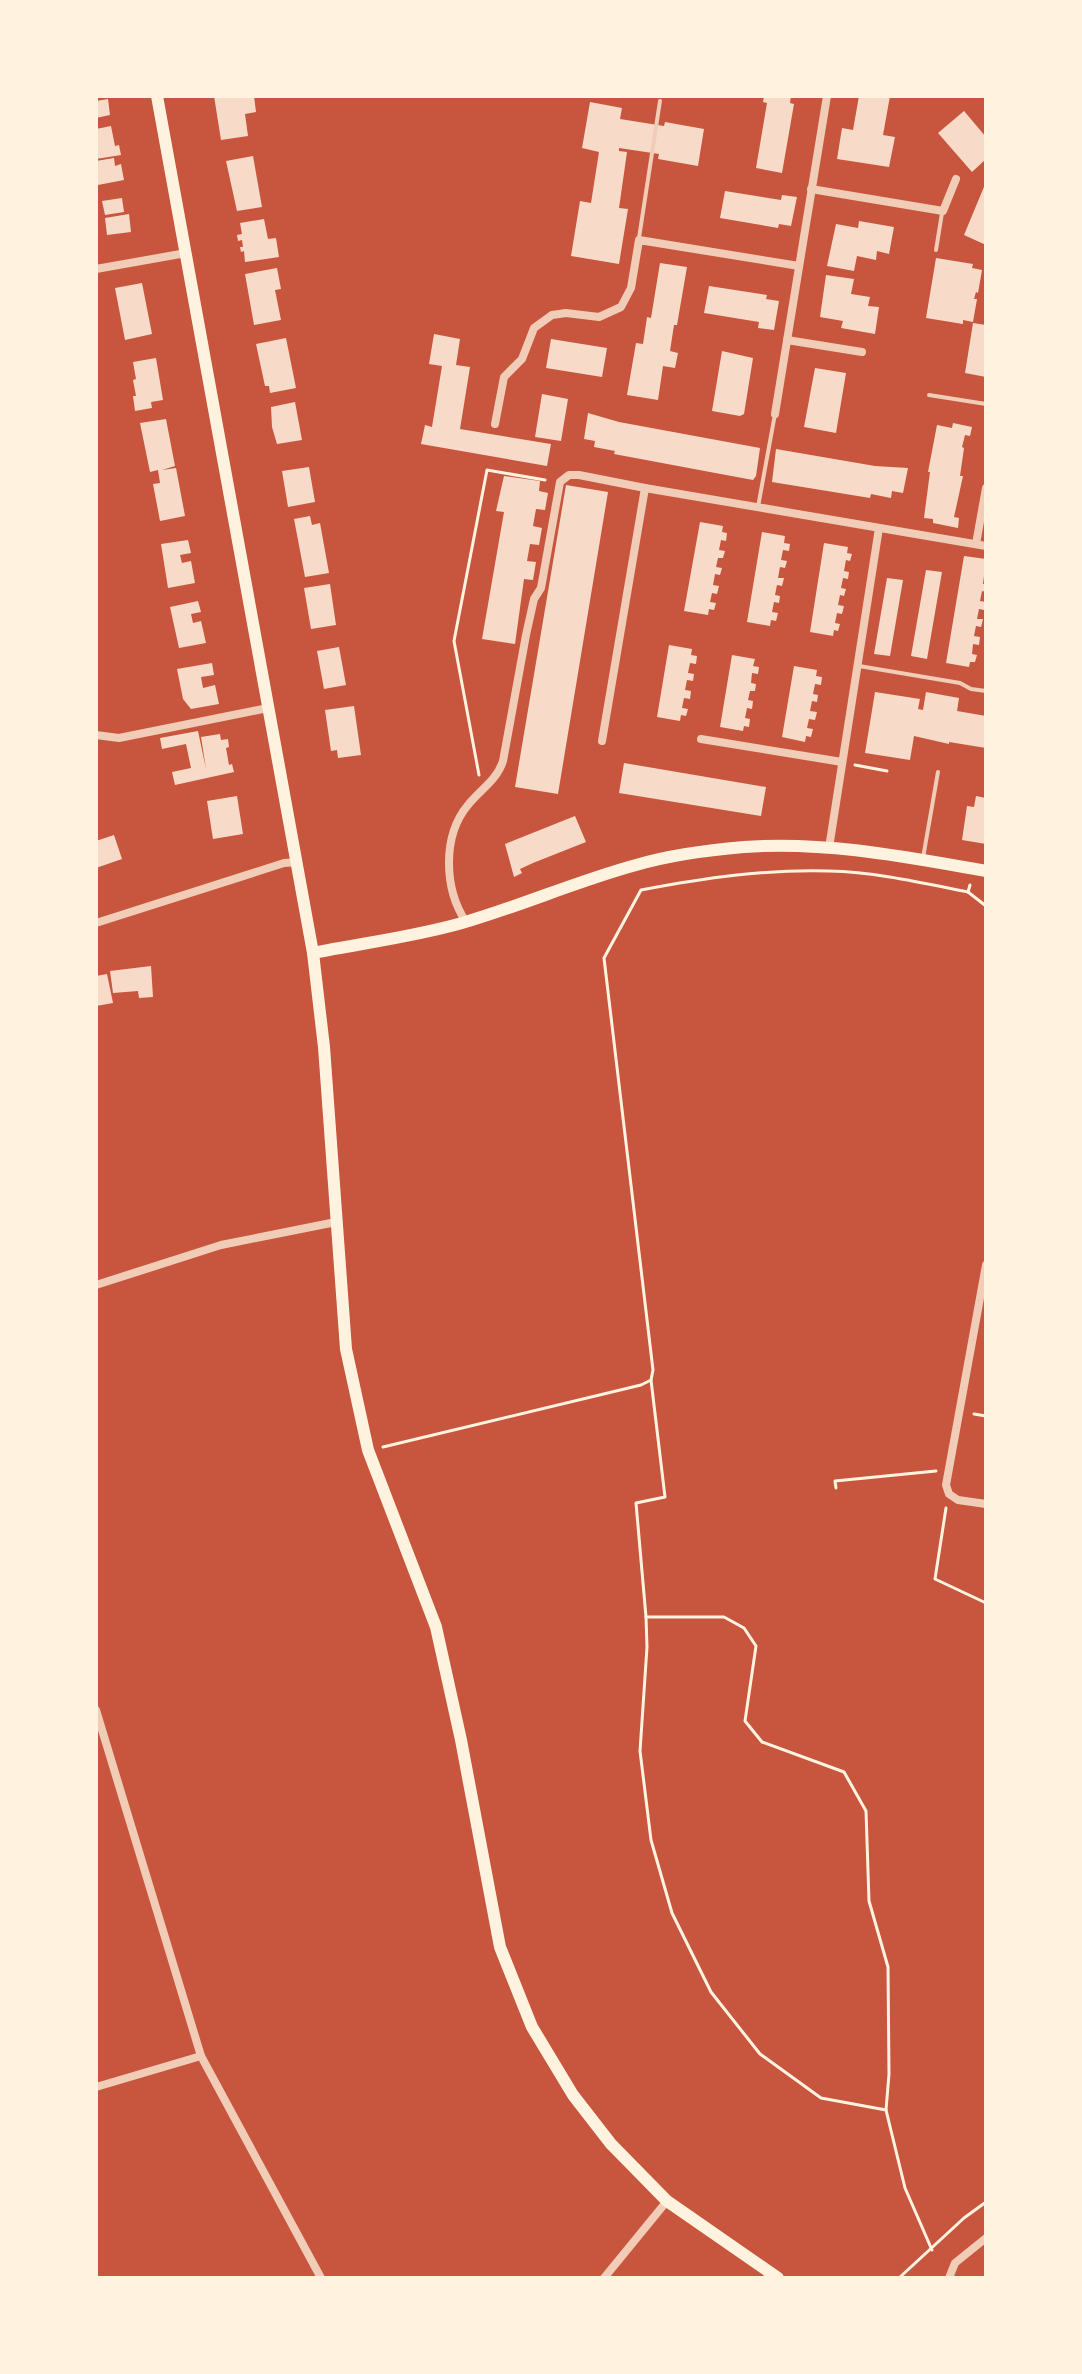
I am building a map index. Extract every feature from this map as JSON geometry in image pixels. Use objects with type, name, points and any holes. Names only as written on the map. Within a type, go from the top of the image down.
[{"type":"main road","points":[[157,96],[313,953],[324,1047],[346,1349],[368,1450],[436,1627],[500,1947],[532,2027],[573,2095],[611,2144],[667,2201],[778,2278]]},
{"type":"main road","points":[[313,953],[401,938],[466,922],[647,862],[744,847],[829,848],[986,871]]},
{"type":"street","points":[[775,414],[827,96]]},
{"type":"street","points":[[811,189],[943,211],[956,179]]},
{"type":"street","points":[[495,424],[504,377],[522,359],[534,328],[552,315],[566,313],[599,317],[621,307],[631,288],[639,240],[799,266]]},
{"type":"street","points":[[96,269],[186,253]]},
{"type":"street","points":[[787,340],[862,352]]},
{"type":"street","points":[[466,922],[453,889],[449,856],[451,841],[459,816],[494,778],[503,761],[526,635],[534,599],[541,588],[560,482],[569,475],[579,475],[981,545],[986,488]]},
{"type":"street","points":[[602,741],[645,488]]},
{"type":"street","points":[[829,848],[879,528]]},
{"type":"street","points":[[96,735],[119,738],[268,708]]},
{"type":"street","points":[[701,739],[842,762]]},
{"type":"street","points":[[96,923],[273,866],[298,862]]},
{"type":"street","points":[[96,1285],[221,1245],[336,1222]]},
{"type":"street","points":[[986,1265],[946,1485],[949,1494],[958,1500],[986,1504]]},
{"type":"street","points":[[96,1710],[201,2056],[321,2278]]},
{"type":"street","points":[[96,2087],[201,2056]]},
{"type":"street","points":[[604,2278],[667,2201]]},
{"type":"street","points":[[949,2278],[955,2263],[986,2238]]},
{"type":"lane","points":[[639,240],[660,101]]},
{"type":"lane","points":[[936,250],[943,211]]},
{"type":"lane","points":[[929,395],[986,404]]},
{"type":"lane","points":[[758,508],[775,414]]},
{"type":"lane","points":[[859,666],[960,683],[971,689],[986,691]]},
{"type":"lane","points":[[922,860],[938,772]]},
{"type":"path","points":[[482,790],[454,641],[487,470],[560,482]]},
{"type":"path","points":[[842,762],[887,771]]},
{"type":"path","points":[[886,2110],[821,2098],[760,2054],[711,1992],[672,1913],[651,1840],[640,1751],[647,1647],[636,1503],[665,1497],[604,958],[641,890],[710,877],[785,870],[833,871],[968,892],[986,906]]},
{"type":"path","points":[[968,892],[971,882]]},
{"type":"path","points":[[368,1450],[641,1385],[651,1380]]},
{"type":"path","points":[[836,1488],[835,1481],[948,1470]]},
{"type":"path","points":[[949,1494],[935,1579],[986,1603]]},
{"type":"path","points":[[646,1617],[724,1617],[744,1628],[756,1646],[745,1721],[762,1742],[844,1772],[866,1811],[869,1901],[888,1967],[886,2110],[905,2188],[932,2250]]},
{"type":"path","points":[[899,2278],[964,2218],[986,2202]]},
{"type":"building","points":[[214,96],[254,96],[256,112],[245,114],[248,136],[221,140]]},
{"type":"building","points":[[764,96],[791,96],[790,103],[794,104],[782,173],[756,168],[767,103],[763,102]]},
{"type":"building","points":[[859,96],[890,96],[883,135],[895,137],[889,167],[837,159],[842,128],[853,130]]},
{"type":"building","points":[[108,99],[110,115],[96,118],[96,101]]},
{"type":"building","points":[[590,102],[622,108],[620,119],[704,129],[698,166],[658,159],[659,154],[619,148],[619,151],[627,152],[619,208],[628,209],[619,264],[571,256],[580,201],[591,203],[599,152],[582,148]]},
{"type":"building","points":[[964,111],[986,137],[986,159],[972,172],[938,133]]},
{"type":"building","points":[[111,126],[115,146],[119,145],[121,155],[96,159],[96,129]]},
{"type":"building","points":[[253,156],[262,207],[237,211],[226,161]]},
{"type":"building","points":[[114,158],[115,166],[121,164],[124,180],[98,185],[96,161]]},
{"type":"building","points":[[986,182],[986,245],[964,235]]},
{"type":"building","points":[[725,191],[781,200],[782,195],[797,197],[791,226],[779,224],[778,228],[720,218]]},
{"type":"building","points":[[122,198],[124,212],[105,215],[102,201]]},
{"type":"building","points":[[129,214],[131,232],[107,235],[105,218]]},
{"type":"building","points":[[264,219],[268,239],[276,238],[279,257],[245,262],[244,251],[241,252],[240,247],[243,247],[242,240],[238,241],[237,235],[242,234],[240,223]]},
{"type":"building","points":[[859,221],[894,227],[889,254],[877,251],[876,260],[857,256],[854,271],[827,266],[836,224],[858,228]]},
{"type":"building","points":[[936,258],[973,264],[972,268],[982,270],[974,299],[977,299],[973,322],[963,320],[963,324],[926,318]]},
{"type":"building","points":[[660,263],[687,267],[670,351],[678,353],[675,368],[663,366],[658,400],[627,395],[636,343],[643,344],[647,317],[651,318]]},
{"type":"building","points":[[277,268],[281,289],[275,290],[281,320],[254,325],[245,274]]},
{"type":"building","points":[[826,275],[854,279],[851,294],[870,297],[868,306],[879,307],[875,334],[841,328],[843,321],[820,317]]},
{"type":"building","points":[[142,283],[152,334],[125,340],[115,288]]},
{"type":"building","points":[[709,286],[767,295],[766,299],[779,301],[774,330],[758,328],[759,322],[704,313]]},
{"type":"building","points":[[973,323],[986,325],[986,377],[965,373]]},
{"type":"building","points":[[434,334],[460,339],[456,365],[470,367],[460,429],[551,444],[547,466],[421,444],[425,425],[432,427],[442,366],[429,364]]},
{"type":"building","points":[[286,338],[296,388],[270,393],[269,386],[265,386],[256,344]]},
{"type":"building","points":[[551,339],[607,348],[602,377],[546,368]]},
{"type":"building","points":[[722,351],[753,358],[744,414],[740,416],[712,411]]},
{"type":"building","points":[[156,358],[163,400],[151,402],[152,408],[135,411],[133,362]]},
{"type":"building","points":[[815,368],[846,373],[836,433],[804,427]]},
{"type":"building","points":[[542,394],[568,399],[561,441],[535,437]]},
{"type":"building","points":[[295,402],[302,440],[277,444],[271,407]]},
{"type":"building","points":[[588,413],[619,422],[760,448],[756,476],[753,480],[614,454],[615,451],[594,447],[595,441],[584,439]]},
{"type":"building","points":[[166,419],[175,466],[162,470],[176,468],[185,516],[160,521],[153,484],[160,483],[158,470],[150,472],[140,423]]},
{"type":"building","points":[[953,423],[972,427],[970,436],[965,435],[962,447],[960,476],[963,476],[954,517],[959,518],[958,528],[924,518],[928,472],[937,425],[952,428]]},
{"type":"building","points":[[776,449],[875,466],[908,468],[903,493],[892,491],[891,498],[871,494],[870,498],[772,482]]},
{"type":"building","points":[[309,467],[315,502],[288,507],[282,471]]},
{"type":"building","points":[[504,476],[540,481],[539,491],[548,493],[545,510],[536,509],[533,526],[542,528],[539,545],[530,544],[527,561],[536,562],[533,580],[524,579],[515,644],[482,639],[504,512],[496,511]]},
{"type":"building","points":[[566,485],[608,492],[558,794],[515,787]]},
{"type":"building","points":[[310,516],[312,525],[320,523],[329,573],[305,577],[294,519]]},
{"type":"building","points":[[700,522],[723,526],[722,532],[727,533],[726,541],[721,540],[719,550],[725,551],[723,558],[718,558],[716,567],[722,568],[720,575],[715,574],[713,585],[719,586],[717,594],[712,593],[710,602],[716,603],[714,610],[709,609],[708,615],[684,611]]},
{"type":"building","points":[[762,532],[785,536],[784,543],[790,544],[789,551],[783,550],[781,560],[787,561],[785,568],[780,567],[778,578],[784,578],[782,586],[777,585],[775,595],[780,596],[779,603],[774,602],[772,612],[778,613],[776,621],[771,620],[770,626],[747,622]]},
{"type":"building","points":[[188,540],[191,553],[180,555],[182,563],[191,561],[195,583],[168,588],[161,544]]},
{"type":"building","points":[[824,543],[848,547],[847,553],[852,554],[850,561],[846,560],[844,571],[849,572],[848,579],[843,578],[841,588],[846,589],[844,596],[840,595],[838,605],[844,606],[842,614],[837,613],[835,623],[840,624],[833,636],[810,632]]},
{"type":"building","points":[[964,556],[986,559],[983,584],[986,584],[986,592],[982,591],[980,601],[986,602],[984,610],[979,609],[977,619],[983,619],[981,627],[976,626],[974,636],[980,637],[979,645],[973,644],[972,654],[977,655],[969,667],[946,663]]},
{"type":"building","points":[[926,570],[942,572],[927,659],[911,656]]},
{"type":"building","points":[[887,578],[903,580],[890,656],[874,654]]},
{"type":"building","points":[[330,584],[336,625],[311,629],[304,588]]},
{"type":"building","points":[[198,601],[201,612],[191,614],[193,623],[201,621],[206,643],[179,648],[170,607]]},
{"type":"building","points":[[669,645],[692,649],[691,655],[697,656],[696,664],[690,663],[688,673],[694,674],[693,681],[687,680],[685,690],[691,691],[690,699],[684,698],[682,708],[688,709],[686,716],[681,715],[680,721],[657,717]]},
{"type":"building","points":[[339,647],[346,685],[324,689],[317,651]]},
{"type":"building","points":[[732,655],[755,659],[753,666],[759,667],[758,674],[752,673],[751,683],[756,684],[755,691],[750,691],[748,700],[753,701],[752,709],[747,708],[745,718],[750,719],[749,727],[744,726],[743,731],[720,727]]},
{"type":"building","points":[[212,663],[214,675],[201,677],[203,688],[215,685],[219,704],[191,709],[183,699],[177,669]]},
{"type":"building","points":[[794,666],[817,670],[816,676],[822,677],[821,685],[815,684],[813,694],[818,695],[817,702],[812,701],[810,711],[817,712],[815,720],[809,719],[807,728],[813,729],[811,737],[806,736],[805,742],[782,737]]},
{"type":"building","points":[[875,692],[920,699],[918,709],[923,710],[926,692],[959,698],[957,711],[986,716],[986,748],[914,736],[910,760],[865,753]]},
{"type":"building","points":[[354,706],[361,755],[338,758],[337,750],[331,751],[325,710]]},
{"type":"building","points":[[198,731],[206,769],[201,737],[220,734],[221,740],[228,739],[229,765],[232,764],[234,772],[175,785],[172,772],[191,768],[186,744],[162,749],[160,738]]},
{"type":"building","points":[[624,763],[766,787],[761,816],[619,793]]},
{"type":"building","points":[[237,796],[243,834],[213,839],[207,801]]},
{"type":"building","points":[[976,796],[986,798],[986,844],[962,840],[967,806],[974,807]]},
{"type":"building","points":[[575,816],[586,842],[520,869],[522,873],[514,877],[505,844]]},
{"type":"building","points":[[114,835],[122,859],[96,868],[96,841]]},
{"type":"building","points":[[151,966],[153,997],[139,998],[138,991],[113,993],[110,971]]},
{"type":"building","points":[[107,974],[113,1003],[96,1006],[96,976]]}]
